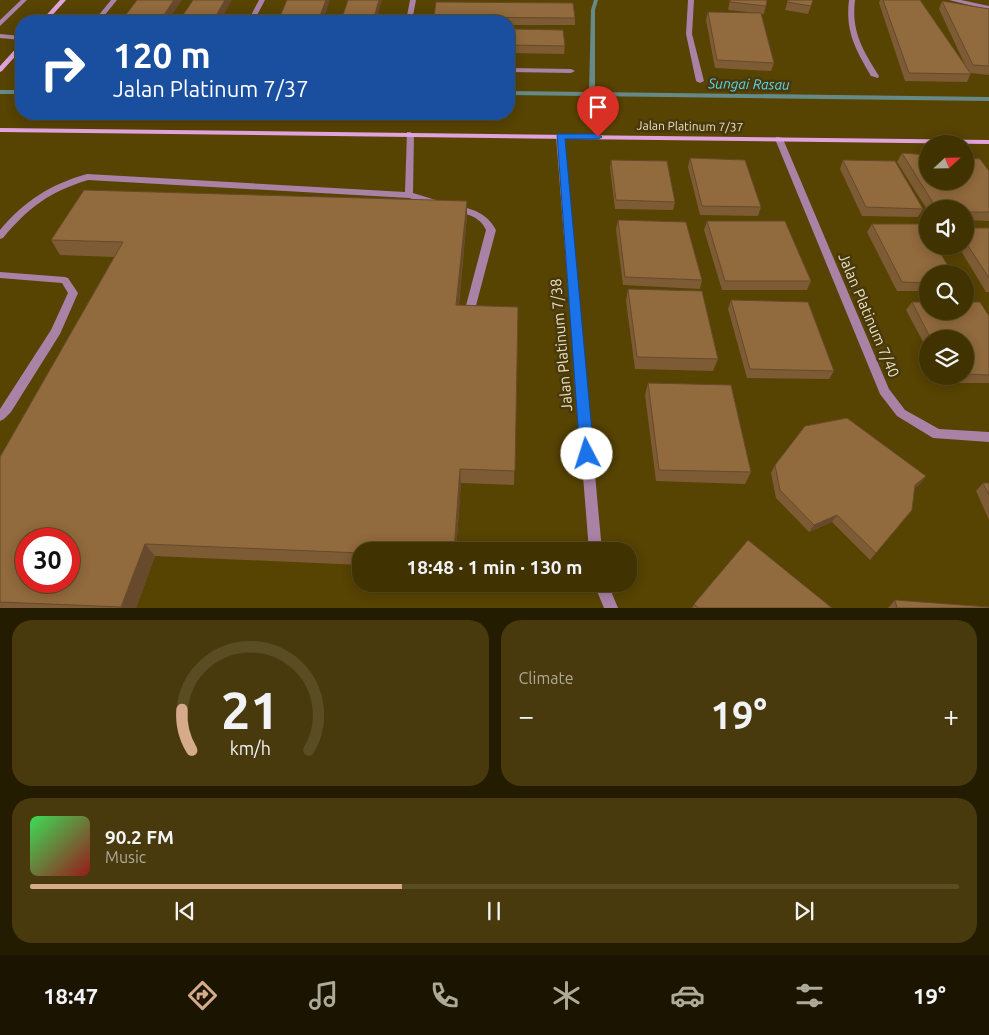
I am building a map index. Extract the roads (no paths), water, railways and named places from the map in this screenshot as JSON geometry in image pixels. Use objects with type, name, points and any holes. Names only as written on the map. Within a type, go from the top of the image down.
[{"type":"street","points":[[0,24],[24,0]]},
{"type":"street","points":[[49,15],[63,0]]},
{"type":"street","points":[[102,15],[114,0]]},
{"type":"street","points":[[254,15],[262,0]]},
{"type":"street","points":[[410,15],[413,0]]},
{"type":"street","points":[[691,0],[690,34],[700,81]]},
{"type":"street","points":[[852,0],[850,13],[852,34],[875,76]]},
{"type":"street","points":[[952,0],[989,8]]},
{"type":"street","points":[[0,36],[15,37]]},
{"type":"street","points":[[0,43],[15,44]]},
{"type":"street","points":[[0,70],[15,52]]},
{"type":"street","points":[[515,70],[571,71]]},
{"type":"street","name":"Jalan Platinum 7/37","points":[[0,130],[989,142]]},
{"type":"street","points":[[409,195],[410,134]]},
{"type":"street","name":"Jalan Platinum 7/38","points":[[560,136],[595,542]]},
{"type":"street","name":"Jalan Platinum 7/40","points":[[779,139],[884,391],[901,413],[937,434],[989,437]]},
{"type":"street","points":[[0,236],[20,211],[55,187],[87,177],[409,195],[478,214],[488,221],[491,230],[469,313]]},
{"type":"street","points":[[0,275],[65,280],[73,293],[56,332],[7,409],[0,416]]},
{"type":"street","points":[[604,592],[611,608]]},
{"type":"waterway","points":[[592,94],[593,10],[596,0]]},
{"type":"waterway","name":"Sungai Rasau","points":[[0,92],[15,92]]},
{"type":"waterway","name":"Sungai Rasau","points":[[515,93],[989,99]]}]
